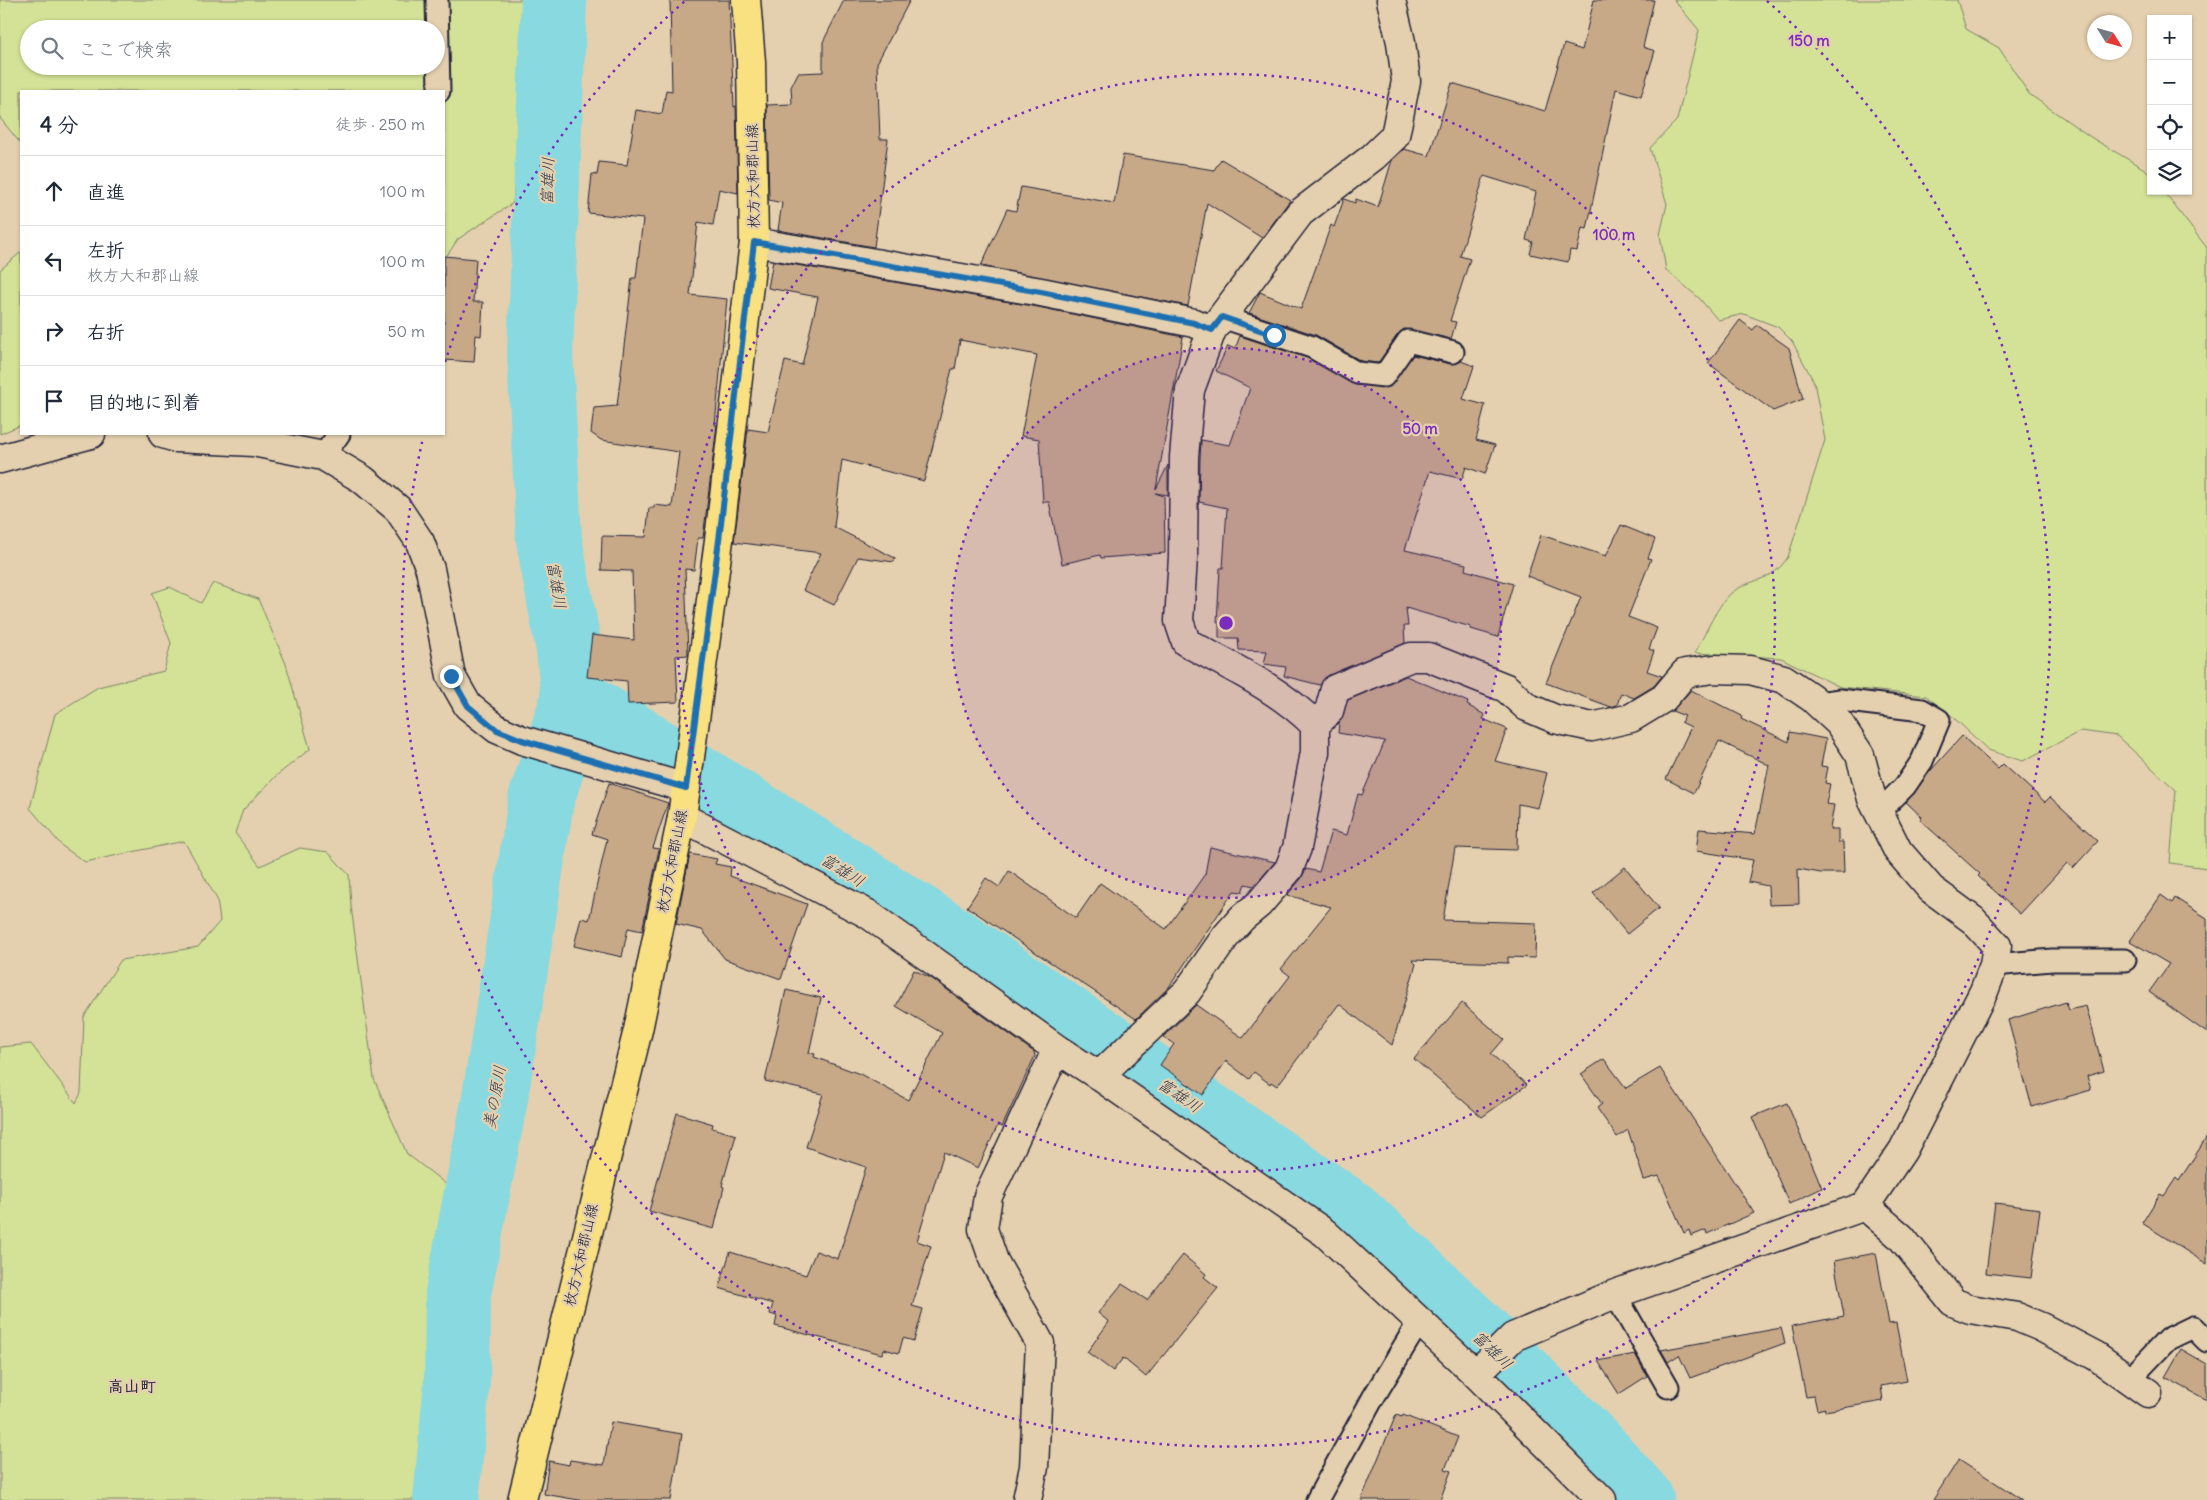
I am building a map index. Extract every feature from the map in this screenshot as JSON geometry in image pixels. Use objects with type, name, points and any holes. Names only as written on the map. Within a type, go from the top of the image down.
[{"type":"main road","name":"枚方大和郡山線","points":[[522,1500],[638,1030],[682,817],[720,530],[754,242],[751,62],[746,0]]},
{"type":"street","points":[[1099,1076],[1138,1036],[1187,992],[1226,936],[1242,918],[1259,904],[1289,869],[1297,848],[1316,752],[1315,725],[1298,707],[1253,677],[1186,642],[1179,621],[1183,557],[1184,457],[1190,390],[1217,324],[1300,213],[1373,158],[1394,136],[1406,82],[1401,42],[1391,0]]},
{"type":"street","points":[[754,242],[1041,292],[1194,323],[1217,324]]},
{"type":"street","points":[[0,459],[87,435]]},
{"type":"street","points":[[166,435],[176,438],[253,442],[323,456],[362,479],[398,509],[420,542],[430,569],[451,676],[468,706],[497,730],[522,740],[686,788]]},
{"type":"street","points":[[1315,725],[1328,711],[1335,689],[1410,657],[1428,657],[1506,688],[1527,707],[1555,719],[1592,727],[1631,718],[1664,698],[1685,673],[1714,669],[1750,670],[1784,679],[1818,703],[1839,723],[1860,755],[1872,799],[1898,851],[1926,883],[1973,920],[1997,946],[1994,965],[1984,991],[1903,1150],[1866,1206],[1615,1294],[1513,1337],[1476,1374]]},
{"type":"street","points":[[682,817],[868,914],[1057,1049],[1099,1076],[1325,1233],[1420,1320],[1602,1500]]},
{"type":"street","points":[[1027,1500],[1034,1466],[1040,1343],[994,1260],[983,1229],[988,1196],[1057,1049]]},
{"type":"street","points":[[1866,1206],[1901,1237],[1953,1302],[1970,1309],[2017,1317],[2041,1327],[2096,1356],[2139,1386]]},
{"type":"lane","points":[[437,0],[438,20]]},
{"type":"lane","points":[[439,75],[440,90]]},
{"type":"lane","points":[[1217,324],[1312,347],[1357,373],[1384,376],[1408,341],[1453,352]]},
{"type":"lane","points":[[323,456],[338,435]]},
{"type":"lane","points":[[1818,703],[1840,700],[1922,710],[1939,720],[1922,761],[1905,786],[1879,812]]},
{"type":"lane","points":[[1994,965],[2052,960],[2125,960]]},
{"type":"lane","points":[[1615,1294],[1668,1387]]},
{"type":"lane","points":[[1317,1500],[1372,1398],[1420,1320]]},
{"type":"lane","points":[[2139,1386],[2168,1339],[2193,1327],[2207,1341]]},
{"type":"green space","points":[[0,0],[523,0],[523,72],[513,203],[458,239],[445,258],[445,90],[20,90],[20,143],[0,118]]},
{"type":"green space","points":[[1674,0],[1957,0],[1966,29],[1999,48],[2029,94],[2092,138],[2146,170],[2147,195],[2166,195],[2207,248],[2207,868],[2170,863],[2176,790],[2117,736],[2081,731],[2023,761],[1988,750],[1952,716],[1926,696],[1840,687],[1781,658],[1695,653],[1712,619],[1728,596],[1742,586],[1770,575],[1788,557],[1825,440],[1814,382],[1792,341],[1778,327],[1744,314],[1718,320],[1699,298],[1666,270],[1660,235],[1667,204],[1650,148],[1677,120],[1699,30]]},
{"type":"green space","points":[[20,253],[20,425],[0,434],[0,270]]},
{"type":"green space","points":[[213,583],[258,599],[286,664],[310,749],[276,776],[243,810],[235,833],[260,866],[300,848],[328,852],[349,875],[351,906],[374,1079],[407,1154],[459,1194],[448,1272],[440,1474],[436,1500],[0,1500],[0,1047],[31,1044],[76,1103],[81,1093],[84,1017],[121,960],[198,947],[220,921],[217,899],[184,841],[85,862],[62,846],[30,808],[55,714],[98,687],[164,671],[171,643],[152,593],[170,587],[201,603]]},
{"type":"building","points":[[670,0],[729,0],[734,107],[736,106],[738,193],[719,189],[713,225],[698,222],[690,295],[727,299],[715,425],[717,425],[703,538],[698,538],[694,570],[685,569],[688,655],[676,656],[678,702],[628,704],[627,681],[587,677],[592,635],[634,640],[632,571],[601,570],[602,536],[646,537],[649,508],[654,508],[654,505],[672,507],[679,452],[601,440],[591,433],[594,408],[617,406],[632,278],[636,278],[643,219],[588,213],[592,174],[597,175],[599,162],[627,165],[636,110],[662,114],[666,90],[672,91]]},
{"type":"building","points":[[844,0],[910,0],[877,63],[880,139],[888,139],[874,247],[778,230],[782,203],[769,200],[767,105],[792,104],[791,87],[798,73],[823,72],[823,42]]},
{"type":"building","points":[[1594,0],[1654,0],[1643,47],[1655,51],[1641,96],[1616,89],[1587,229],[1582,228],[1577,251],[1570,250],[1568,262],[1530,254],[1533,242],[1526,240],[1536,192],[1484,176],[1460,256],[1470,259],[1450,321],[1456,322],[1451,339],[1404,329],[1398,334],[1378,363],[1361,361],[1316,335],[1249,313],[1260,292],[1301,309],[1331,225],[1334,227],[1344,199],[1355,203],[1356,199],[1378,207],[1392,160],[1404,149],[1429,156],[1452,83],[1545,111],[1564,44],[1582,50]]},
{"type":"building","points":[[1123,155],[1214,170],[1221,159],[1290,200],[1262,238],[1207,203],[1188,306],[981,266],[1007,209],[1016,211],[1021,187],[1114,203]]},
{"type":"building","points":[[445,256],[476,259],[473,302],[483,302],[481,336],[476,335],[474,362],[445,360]]},
{"type":"building","points":[[773,261],[1038,307],[1183,337],[1156,489],[1168,465],[1168,495],[1155,493],[1164,496],[1165,553],[1101,558],[1100,555],[1062,564],[1049,502],[1043,502],[1039,439],[1021,436],[1037,355],[960,340],[955,369],[952,369],[924,481],[842,460],[834,527],[895,558],[894,562],[858,557],[834,605],[803,590],[821,553],[734,542],[748,429],[768,432],[785,361],[802,365],[818,297],[768,288]]},
{"type":"building","points":[[1740,320],[1753,330],[1757,325],[1789,348],[1803,399],[1773,411],[1708,363]]},
{"type":"building","points":[[1240,336],[1307,358],[1356,385],[1390,387],[1413,355],[1450,364],[1461,361],[1474,366],[1463,399],[1485,405],[1476,440],[1495,445],[1485,474],[1466,467],[1462,479],[1430,471],[1405,550],[1466,564],[1465,570],[1513,584],[1498,637],[1406,608],[1408,626],[1404,626],[1405,643],[1329,675],[1320,685],[1284,676],[1286,667],[1264,664],[1267,651],[1239,650],[1238,638],[1219,638],[1219,622],[1217,622],[1220,568],[1223,568],[1227,508],[1199,502],[1201,440],[1230,445],[1250,388],[1216,371],[1228,346],[1235,349]]},
{"type":"building","points":[[1621,525],[1655,539],[1648,558],[1651,559],[1628,617],[1657,628],[1649,649],[1654,651],[1647,671],[1662,676],[1654,686],[1634,698],[1621,693],[1617,705],[1611,707],[1546,683],[1581,597],[1527,576],[1541,535],[1606,556]]},
{"type":"building","points":[[1406,676],[1468,702],[1467,705],[1485,715],[1483,719],[1507,729],[1495,761],[1547,773],[1538,808],[1518,804],[1517,850],[1455,848],[1443,920],[1536,923],[1535,958],[1508,957],[1508,963],[1412,960],[1416,964],[1392,1045],[1339,1004],[1277,1086],[1271,1082],[1270,1084],[1254,1072],[1249,1079],[1226,1061],[1203,1095],[1160,1065],[1174,1044],[1163,1037],[1196,1005],[1243,1038],[1290,976],[1281,969],[1331,907],[1287,895],[1301,879],[1306,869],[1319,872],[1331,831],[1347,835],[1358,794],[1362,795],[1385,741],[1338,733],[1339,723],[1348,700]]},
{"type":"building","points":[[1691,690],[1742,716],[1741,719],[1789,742],[1790,732],[1826,739],[1821,766],[1828,767],[1825,783],[1830,784],[1826,804],[1834,805],[1830,829],[1838,829],[1838,842],[1843,842],[1844,873],[1821,873],[1798,869],[1799,904],[1769,905],[1768,886],[1748,882],[1753,860],[1696,851],[1699,829],[1755,834],[1769,765],[1719,741],[1694,793],[1666,779],[1691,727],[1681,722],[1685,716],[1672,711]]},
{"type":"building","points":[[1962,736],[1998,769],[2003,764],[2045,802],[2050,797],[2098,841],[2073,868],[2067,863],[2020,914],[1978,876],[1980,874],[1920,820],[1922,817],[1906,802],[1932,769]]},
{"type":"building","points":[[609,783],[668,803],[653,848],[659,849],[642,931],[628,928],[622,957],[574,946],[581,918],[589,920],[607,839],[592,834]]},
{"type":"building","points":[[1210,847],[1275,862],[1254,886],[1245,884],[1242,892],[1234,891],[1169,987],[1136,1019],[967,907],[986,878],[999,887],[1009,871],[1076,918],[1100,883],[1166,929],[1205,874]]},
{"type":"building","points":[[690,854],[717,859],[715,864],[731,867],[730,876],[807,904],[781,979],[725,959],[702,930],[676,924]]},
{"type":"building","points":[[1625,867],[1659,908],[1627,934],[1593,893]]},
{"type":"building","points":[[2161,895],[2172,903],[2175,898],[2207,918],[2207,1033],[2149,992],[2169,964],[2130,941]]},
{"type":"building","points":[[914,970],[931,978],[1034,1052],[1035,1056],[1002,1127],[998,1125],[978,1168],[944,1152],[917,1241],[931,1246],[912,1306],[923,1309],[914,1341],[903,1338],[899,1353],[884,1349],[882,1354],[775,1326],[777,1316],[770,1314],[773,1304],[719,1288],[730,1252],[806,1275],[816,1251],[838,1259],[866,1167],[806,1147],[823,1094],[765,1081],[786,990],[821,998],[809,1053],[815,1054],[814,1057],[860,1074],[908,1100],[942,1033],[896,1006]]},
{"type":"building","points":[[2066,1002],[2069,1010],[2086,1006],[2104,1071],[2087,1076],[2091,1090],[2032,1107],[2008,1020]]},
{"type":"building","points":[[1462,1003],[1504,1039],[1491,1054],[1527,1085],[1482,1117],[1414,1059]]},
{"type":"building","points":[[1604,1059],[1626,1088],[1660,1068],[1754,1213],[1707,1234],[1706,1230],[1691,1236],[1689,1230],[1684,1233],[1659,1176],[1644,1180],[1628,1130],[1617,1137],[1597,1108],[1602,1104],[1581,1074]]},
{"type":"building","points":[[1787,1103],[1822,1188],[1789,1204],[1752,1117]]},
{"type":"building","points":[[677,1113],[713,1124],[712,1128],[736,1135],[722,1186],[724,1187],[714,1229],[649,1211]]},
{"type":"building","points":[[2207,1137],[2207,1264],[2142,1223],[2160,1194],[2164,1196],[2176,1178],[2179,1181]]},
{"type":"building","points":[[1995,1203],[2040,1209],[2031,1278],[1986,1273]]},
{"type":"building","points":[[1876,1253],[1889,1324],[1896,1323],[1907,1381],[1881,1386],[1883,1401],[1825,1411],[1825,1408],[1817,1410],[1814,1396],[1806,1397],[1792,1326],[1844,1316],[1834,1261]]},
{"type":"building","points":[[1183,1255],[1206,1274],[1204,1277],[1218,1288],[1146,1377],[1123,1358],[1113,1371],[1087,1352],[1109,1322],[1098,1313],[1122,1284],[1147,1300]]},
{"type":"building","points":[[1781,1328],[1785,1343],[1690,1378],[1679,1355],[1668,1362],[1661,1350]]},
{"type":"building","points":[[2181,1349],[2207,1364],[2207,1400],[2165,1377]]},
{"type":"building","points":[[1635,1354],[1647,1376],[1619,1394],[1598,1361]]},
{"type":"building","points":[[1396,1415],[1402,1417],[1403,1415],[1458,1437],[1445,1469],[1451,1471],[1440,1500],[1361,1500]]},
{"type":"building","points":[[611,1422],[682,1434],[671,1500],[579,1500],[544,1494],[549,1461],[569,1465],[570,1460],[604,1465]]},
{"type":"building","points":[[1959,1459],[2022,1500],[1933,1500]]},
{"type":"waterway","name":"美の原川","points":[[446,1500],[457,1382],[458,1294],[495,1098],[541,800],[574,699],[569,650],[549,540],[540,353],[554,0]]},
{"type":"waterway","name":"富雄川","points":[[574,699],[943,933],[1352,1214],[1473,1328],[1593,1446],[1641,1500]]},
{"type":"district","name":"高山町","points":[[132,1386]]},
{"type":"route","points":[[451,676],[468,706],[497,730],[522,740],[686,788],[719,540],[754,242],[1041,292],[1194,323],[1212,330],[1222,317],[1274,335]]}]
